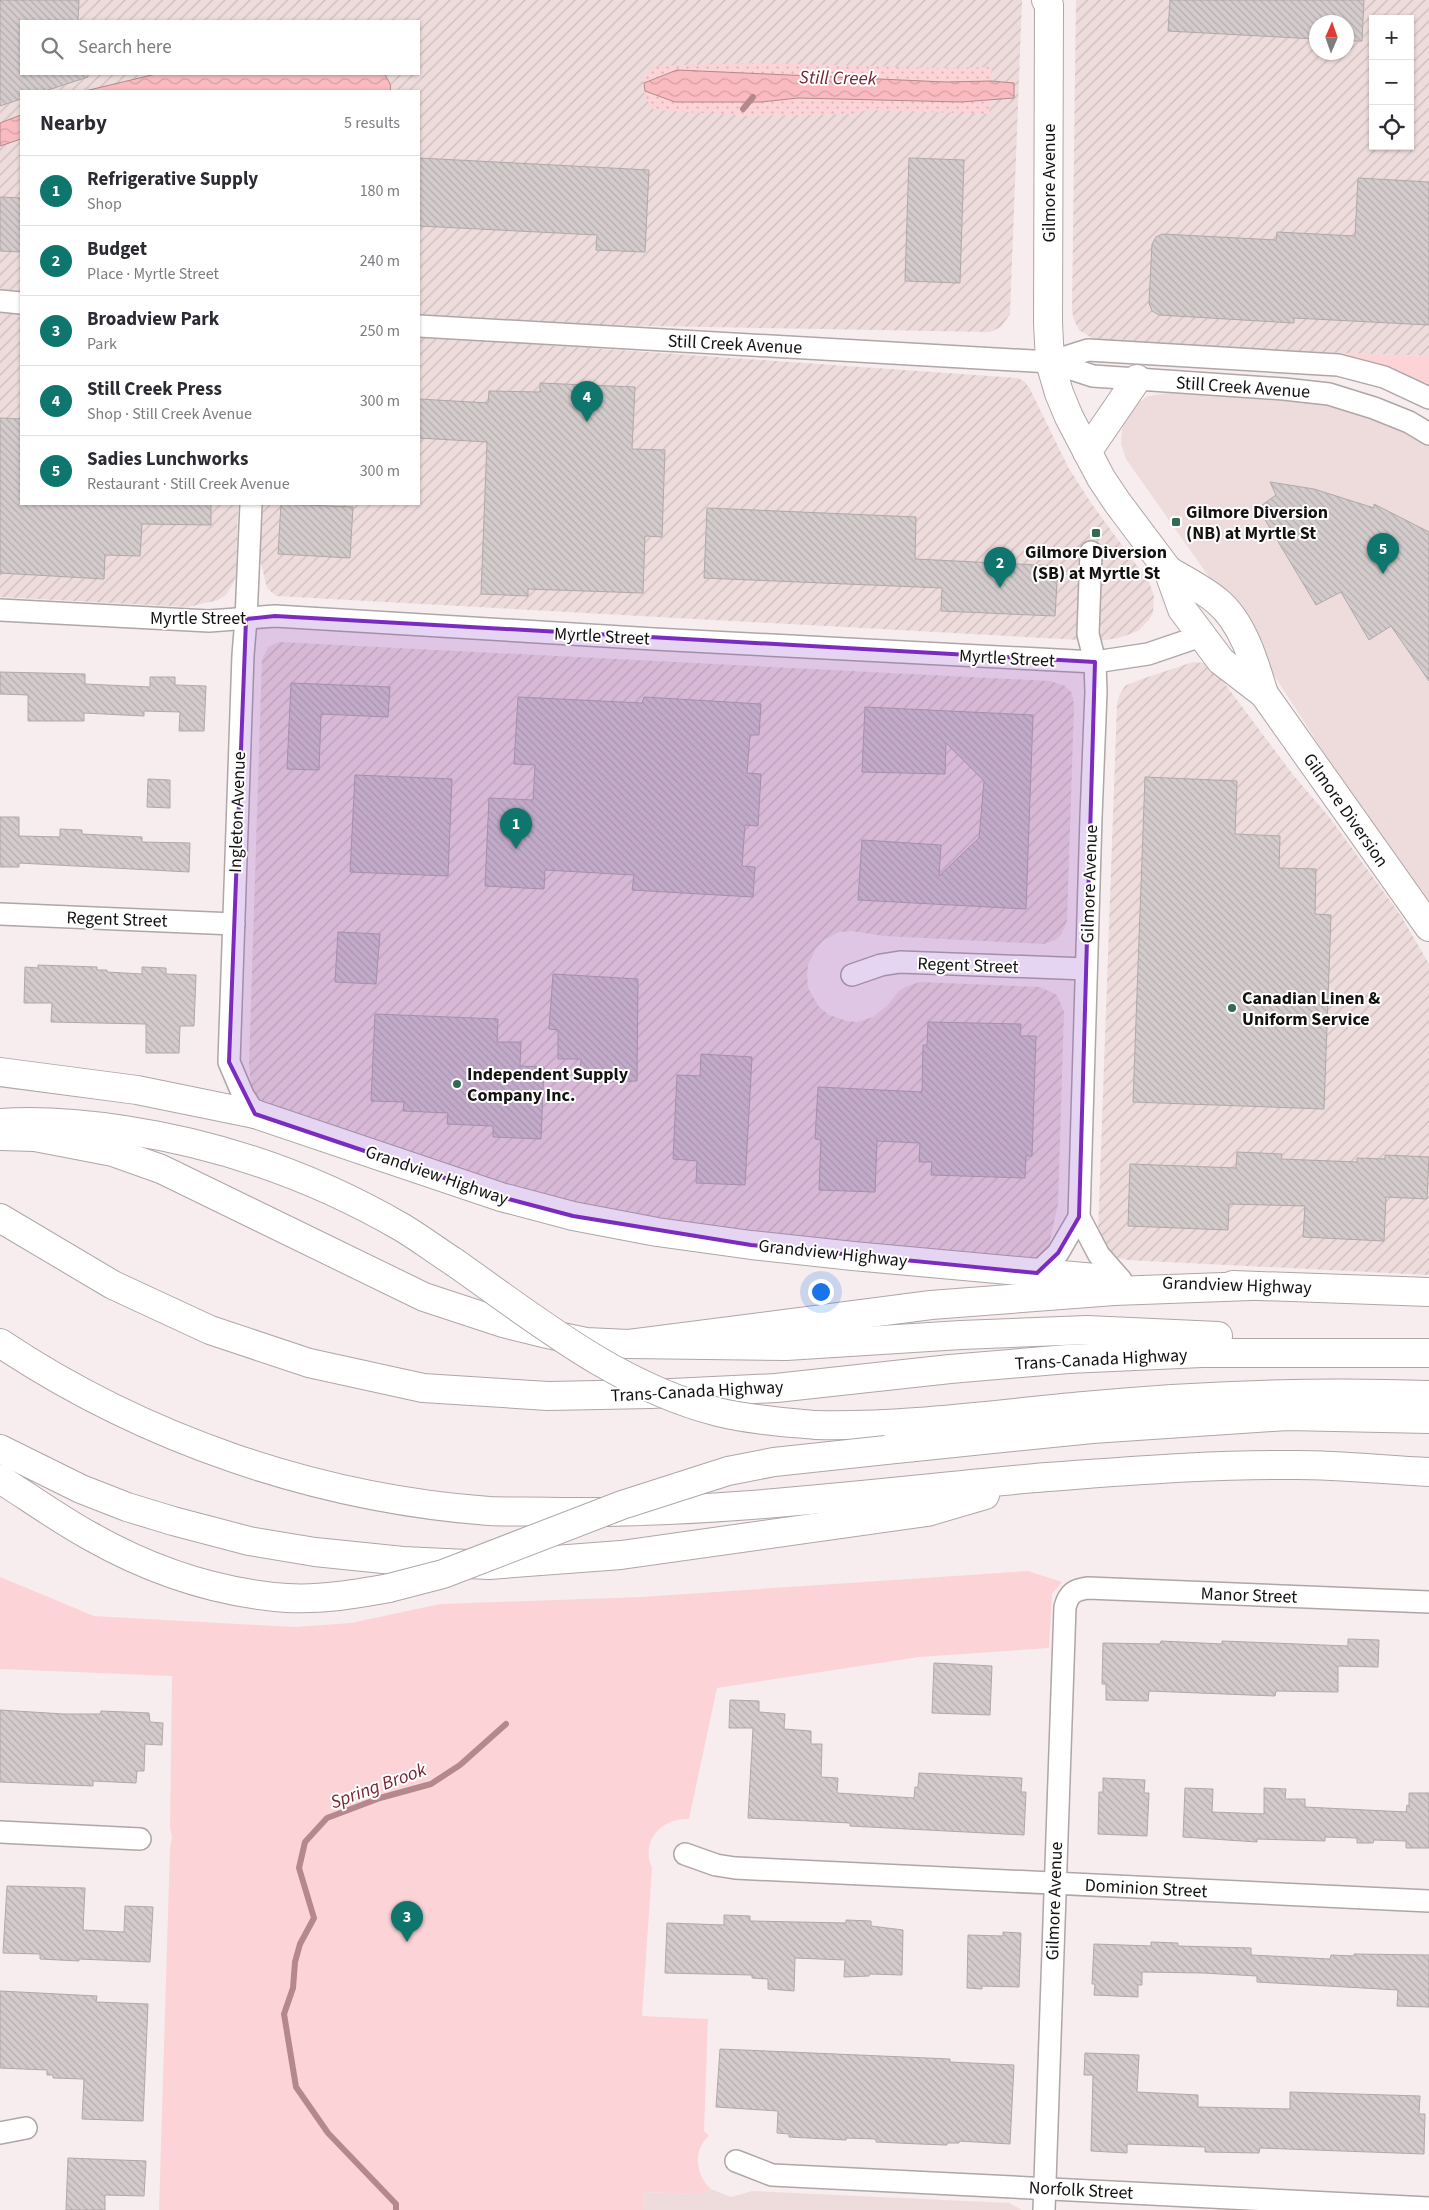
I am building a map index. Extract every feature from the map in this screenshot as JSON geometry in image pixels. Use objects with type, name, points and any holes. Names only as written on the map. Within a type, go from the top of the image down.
[{"type":"main road","name":"Gilmore Avenue","points":[[1049,2],[1048,323],[1050,362]]},
{"type":"main road","name":"Gilmore Diversion","points":[[1050,362],[1059,393],[1087,452],[1117,502],[1168,570],[1182,609],[1222,661],[1264,694],[1429,927]]},
{"type":"main road","points":[[1087,452],[1137,380]]},
{"type":"main road","name":"Gilmore Diversion","points":[[1168,570],[1218,602],[1236,624],[1251,651],[1264,694]]},
{"type":"main road","name":"Grandview Highway","points":[[0,1072],[137,1090],[255,1114],[501,1197],[573,1216],[658,1232],[751,1245],[853,1256],[1121,1280],[1429,1292]]},
{"type":"main road","points":[[0,1123],[92,1125],[177,1140],[250,1158],[299,1177],[354,1202],[404,1229],[588,1356],[635,1381],[686,1402],[719,1412],[767,1420],[816,1425],[885,1425],[1170,1398],[1358,1392],[1429,1395]]},
{"type":"main road","points":[[0,1136],[35,1138],[114,1152],[161,1169],[424,1297],[503,1323],[586,1342],[786,1346],[1087,1330],[1254,1337],[1426,1353]]},
{"type":"main road","name":"Trans-Canada Highway","points":[[0,1218],[114,1285],[210,1330],[309,1363],[423,1388],[548,1396],[651,1394],[776,1388],[950,1369],[1068,1359],[1202,1353],[1426,1353]]},
{"type":"main road","points":[[629,1344],[931,1305],[1114,1291],[1251,1286]]},
{"type":"main road","points":[[0,1343],[37,1368],[112,1408],[203,1448],[301,1479],[397,1500],[490,1511],[632,1513],[729,1507],[1046,1478],[1179,1468],[1298,1465],[1429,1472]]},
{"type":"main road","points":[[0,1479],[90,1536],[148,1564],[192,1580],[242,1592],[289,1598],[335,1597],[389,1588],[443,1574],[622,1505],[728,1471],[774,1462],[1092,1429],[1277,1417],[1429,1419]]},
{"type":"main road","points":[[0,1449],[81,1489],[127,1508],[248,1541],[325,1553],[403,1561],[490,1565],[621,1555],[927,1512],[1046,1478]]},
{"type":"street","points":[[0,301],[20,302]]},
{"type":"street","name":"Still Creek Avenue","points":[[420,326],[1050,362],[1093,376],[1284,389],[1329,394],[1374,408],[1409,422],[1429,434]]},
{"type":"street","name":"Still Creek Avenue","points":[[1050,362],[1088,350],[1338,365],[1384,377],[1429,398]]},
{"type":"street","name":"Ingleton Avenue","points":[[251,505],[243,654],[229,1062],[243,1094],[255,1114]]},
{"type":"street","name":"Gilmore Avenue","points":[[1037,1273],[1058,1253],[1079,1217],[1096,692],[1095,662],[1088,634],[1090,552]]},
{"type":"street","name":"Myrtle Street","points":[[0,610],[209,621],[275,616],[704,642],[1095,662],[1148,654],[1201,636]]},
{"type":"street","name":"Regent Street","points":[[0,914],[234,924]]},
{"type":"street","name":"Regent Street","points":[[852,975],[881,965],[900,962],[1086,969]]},
{"type":"street","name":"Gilmore Avenue","points":[[1079,1217],[1099,1255],[1121,1280]]},
{"type":"street","name":"Manor Street","points":[[1070,1594],[1077,1590],[1088,1588],[1429,1602]]},
{"type":"street","name":"Gilmore Avenue","points":[[1044,2210],[1065,1607],[1070,1594]]},
{"type":"street","points":[[0,1832],[140,1839]]},
{"type":"street","name":"Dominion Street","points":[[684,1854],[716,1865],[735,1868],[1429,1901]]},
{"type":"street","points":[[0,2133],[26,2128]]},
{"type":"street","name":"Norfolk Street","points":[[736,2161],[772,2175],[1429,2208]]},
{"type":"highlighted area","points":[[275,616],[1095,662],[1079,1217],[1058,1253],[1037,1273],[751,1245],[573,1216],[501,1197],[255,1114],[229,1062],[246,619]]},
{"type":"shaded area","points":[[0,0],[1022,0],[1010,314],[1001,327],[990,332],[596,325],[420,314],[420,90],[20,90],[20,291],[0,290]]},
{"type":"shaded area","points":[[1076,0],[1429,0],[1429,356],[1309,352],[1099,340],[1079,330],[1072,310]]},
{"type":"shaded area","points":[[754,63],[941,68],[992,67],[991,81],[946,82],[677,70],[644,83],[642,81],[653,66]]},
{"type":"shaded area","points":[[645,91],[675,102],[761,102],[798,98],[961,102],[989,100],[989,114],[868,110],[855,114],[750,116],[654,110],[644,96]]},
{"type":"shaded area","points":[[0,313],[20,314],[20,505],[238,505],[236,575],[226,595],[218,600],[188,607],[0,597]]},
{"type":"shaded area","points":[[420,336],[1018,378],[1025,382],[1030,389],[1068,467],[1091,503],[1149,582],[1154,596],[1153,613],[1138,631],[1119,638],[1098,641],[276,596],[267,588],[259,555],[260,505],[420,505]]},
{"type":"shaded area","points":[[1309,352],[1429,356],[1429,384],[1370,364]]},
{"type":"shaded area","points":[[1169,393],[1286,398],[1336,407],[1377,419],[1429,445],[1429,901],[1330,762],[1226,601],[1126,459],[1121,444],[1122,430],[1126,417],[1136,404],[1148,396]]},
{"type":"shaded area","points":[[280,642],[1050,681],[1065,686],[1072,693],[1074,706],[1067,921],[1061,935],[1055,940],[1044,944],[884,936],[852,931],[839,932],[824,940],[816,948],[808,965],[807,975],[808,988],[819,1007],[829,1015],[857,1022],[873,1017],[887,1006],[899,991],[920,982],[1040,987],[1057,995],[1064,1012],[1058,1204],[1048,1249],[1037,1259],[1026,1262],[785,1239],[565,1205],[262,1106],[252,1093],[249,1065],[262,660],[268,647]]},
{"type":"shaded area","points":[[1193,662],[1204,663],[1216,672],[1294,776],[1330,818],[1401,916],[1429,964],[1429,1275],[1127,1260],[1114,1257],[1108,1253],[1098,1233],[1117,704],[1125,686]]},
{"type":"shaded area","points":[[1028,1571],[1062,1582],[1052,1594],[1049,1648],[919,1657],[717,1688],[689,1819],[679,1819],[670,1822],[662,1827],[651,1840],[649,1858],[652,1868],[642,2016],[708,2019],[704,2131],[709,2136],[700,2148],[698,2163],[702,2177],[711,2189],[699,2194],[644,2192],[643,2210],[159,2210],[170,1847],[172,1837],[170,1827],[172,1676],[0,1669],[0,1577],[94,1616],[294,1627],[351,1623],[440,1604],[641,1597]]},
{"type":"shaded area","points":[[711,2189],[731,2197],[752,2191],[1009,2203],[1022,2210],[643,2210],[644,2192],[699,2194]]},
{"type":"water","points":[[677,70],[946,82],[991,81],[1014,83],[1014,98],[961,102],[798,98],[761,102],[675,102],[645,91],[644,83]]},
{"type":"water","points":[[152,75],[385,75],[390,86],[390,90],[89,90]]},
{"type":"water","points":[[20,115],[20,139],[0,146],[0,123]]},
{"type":"building","points":[[0,0],[79,0],[78,20],[20,20],[20,75],[88,75],[88,77],[48,90],[20,90],[20,99],[0,106]]},
{"type":"building","points":[[1170,0],[1364,0],[1362,41],[1354,41],[1354,15],[1309,15],[1309,39],[1168,31]]},
{"type":"building","points":[[420,158],[649,170],[645,252],[596,250],[597,235],[420,226]]},
{"type":"building","points":[[909,158],[964,160],[960,283],[905,281]]},
{"type":"building","points":[[1358,178],[1429,182],[1429,325],[1294,318],[1294,323],[1159,315],[1152,311],[1149,303],[1152,244],[1156,237],[1162,234],[1276,240],[1277,232],[1355,236]]},
{"type":"building","points":[[0,197],[20,198],[20,252],[0,251]]},
{"type":"building","points":[[540,383],[635,387],[632,449],[665,450],[662,537],[645,536],[643,593],[528,589],[528,596],[481,594],[487,442],[420,438],[420,399],[488,403],[489,391],[540,392]]},
{"type":"building","points":[[0,418],[20,419],[20,505],[211,505],[211,525],[142,524],[140,556],[105,555],[104,579],[0,573]]},
{"type":"building","points":[[1270,482],[1314,489],[1374,508],[1374,504],[1429,532],[1429,681],[1391,626],[1369,640],[1341,592],[1316,605],[1258,508],[1276,495]]},
{"type":"building","points":[[281,505],[353,507],[350,558],[278,554]]},
{"type":"building","points":[[707,508],[916,517],[915,559],[1058,566],[1055,616],[941,611],[942,588],[704,578]]},
{"type":"building","points":[[0,672],[85,674],[85,684],[150,687],[150,677],[175,677],[175,685],[206,686],[204,731],[179,731],[180,712],[144,711],[144,716],[84,713],[84,721],[28,721],[28,695],[0,694]]},
{"type":"building","points":[[291,683],[390,687],[388,717],[321,714],[319,770],[287,769]]},
{"type":"building","points":[[518,697],[642,703],[644,697],[761,704],[759,735],[750,735],[747,773],[761,774],[758,826],[745,825],[742,866],[755,867],[753,897],[632,890],[634,875],[545,870],[544,889],[485,886],[489,798],[533,800],[535,765],[514,764]]},
{"type":"building","points":[[865,707],[1033,715],[1026,909],[858,900],[862,840],[941,845],[939,876],[979,838],[984,781],[946,743],[945,774],[862,772]]},
{"type":"building","points":[[355,775],[452,779],[448,876],[350,872]]},
{"type":"building","name":"Canadian Linen & Uniform Service","points":[[1145,777],[1237,781],[1235,834],[1280,836],[1279,868],[1316,869],[1315,914],[1331,915],[1324,1109],[1133,1102]]},
{"type":"building","points":[[148,779],[170,780],[170,808],[147,807]]},
{"type":"building","points":[[0,817],[19,817],[19,836],[60,837],[60,829],[82,830],[82,834],[142,837],[142,842],[190,843],[189,872],[19,863],[19,867],[0,867]]},
{"type":"building","points":[[338,932],[380,934],[376,984],[335,982]]},
{"type":"building","points":[[38,965],[97,967],[97,970],[107,970],[107,972],[142,974],[142,967],[166,968],[166,974],[196,975],[194,1026],[180,1026],[179,1053],[146,1053],[146,1024],[51,1022],[52,1003],[24,1003],[25,967],[38,968]]},
{"type":"building","points":[[553,974],[638,979],[637,1081],[594,1082],[594,1072],[580,1073],[581,1059],[558,1059],[558,1030],[549,1029]]},
{"type":"building","name":"Independent Supply Company Inc.","points":[[375,1014],[498,1019],[497,1042],[521,1042],[520,1066],[544,1067],[541,1139],[493,1137],[493,1126],[447,1124],[448,1113],[403,1111],[404,1102],[371,1101]]},
{"type":"building","points":[[928,1022],[1021,1024],[1020,1036],[1036,1036],[1032,1156],[1026,1156],[1025,1178],[931,1175],[932,1162],[919,1162],[920,1143],[877,1141],[875,1192],[819,1190],[821,1140],[815,1139],[818,1087],[922,1092],[923,1045],[927,1045]]},
{"type":"building","points":[[701,1054],[752,1057],[745,1185],[696,1183],[697,1161],[673,1159],[677,1075],[700,1076]]},
{"type":"building","points":[[1237,1152],[1282,1154],[1281,1159],[1357,1162],[1357,1158],[1385,1159],[1385,1155],[1429,1157],[1427,1199],[1386,1197],[1384,1241],[1303,1237],[1305,1206],[1229,1204],[1228,1230],[1128,1226],[1130,1164],[1236,1168]]},
{"type":"building","points":[[1348,1639],[1379,1640],[1378,1667],[1338,1666],[1338,1692],[1276,1691],[1275,1696],[1149,1691],[1148,1701],[1106,1700],[1106,1684],[1102,1684],[1103,1643],[1160,1644],[1161,1641],[1222,1644],[1222,1641],[1348,1646]]},
{"type":"building","points":[[934,1663],[992,1666],[990,1715],[932,1713]]},
{"type":"building","points":[[730,1700],[759,1701],[759,1712],[785,1714],[784,1729],[811,1731],[811,1744],[822,1744],[821,1777],[838,1778],[837,1793],[914,1798],[915,1787],[918,1787],[919,1773],[1022,1778],[1021,1792],[1026,1792],[1024,1835],[850,1826],[850,1823],[748,1818],[753,1728],[729,1728]]},
{"type":"building","points":[[0,1710],[64,1714],[100,1714],[101,1711],[149,1713],[150,1722],[163,1723],[162,1745],[145,1744],[144,1771],[137,1771],[136,1783],[93,1781],[93,1786],[0,1782]]},
{"type":"building","points":[[1103,1778],[1145,1780],[1144,1793],[1149,1793],[1147,1836],[1098,1834],[1099,1792],[1103,1792]]},
{"type":"building","points":[[1185,1788],[1213,1789],[1212,1812],[1264,1814],[1264,1788],[1286,1789],[1285,1799],[1305,1799],[1305,1807],[1406,1812],[1407,1805],[1409,1806],[1409,1793],[1429,1793],[1429,1848],[1406,1848],[1406,1841],[1374,1840],[1373,1843],[1357,1843],[1357,1838],[1325,1837],[1325,1841],[1257,1839],[1257,1842],[1183,1837]]},
{"type":"building","points":[[7,1886],[85,1888],[83,1930],[124,1932],[125,1906],[153,1907],[150,1962],[40,1959],[40,1954],[3,1953]]},
{"type":"building","points":[[724,1915],[750,1916],[750,1921],[846,1923],[846,1920],[871,1921],[871,1926],[903,1930],[902,1975],[870,1974],[869,1976],[844,1977],[845,1960],[795,1958],[794,1991],[768,1989],[768,1979],[752,1978],[752,1975],[665,1973],[667,1923],[724,1925]]},
{"type":"building","points":[[1003,1932],[1021,1933],[1019,1987],[982,1986],[982,1989],[967,1988],[968,1935],[1003,1936]]},
{"type":"building","points":[[1151,1942],[1178,1943],[1178,1946],[1251,1948],[1251,1955],[1330,1959],[1331,1955],[1354,1956],[1354,1954],[1429,1955],[1429,2007],[1397,2006],[1398,1990],[1257,1982],[1257,1976],[1203,1973],[1142,1972],[1142,1985],[1138,1985],[1138,1997],[1094,1995],[1095,1984],[1092,1984],[1094,1944],[1151,1946]]},
{"type":"building","points":[[0,1991],[97,1996],[96,2002],[148,2004],[143,2121],[82,2119],[84,2079],[53,2078],[53,2075],[47,2075],[47,2070],[0,2068]]},
{"type":"building","points":[[720,2049],[950,2059],[950,2062],[1014,2065],[1010,2144],[959,2141],[959,2143],[947,2143],[947,2145],[876,2142],[876,2139],[846,2138],[846,2140],[789,2137],[789,2134],[777,2133],[778,2111],[716,2107]]},
{"type":"building","points":[[1085,2053],[1139,2055],[1137,2092],[1198,2095],[1198,2107],[1290,2109],[1290,2092],[1420,2096],[1419,2114],[1425,2114],[1424,2154],[1260,2148],[1259,2153],[1205,2152],[1205,2147],[1127,2144],[1127,2153],[1091,2151],[1093,2075],[1084,2075]]},
{"type":"building","points":[[68,2158],[146,2161],[144,2196],[105,2195],[105,2210],[66,2210]]},
{"type":"waterway","name":"Spring Brook","points":[[743,109],[753,97]]},
{"type":"waterway","name":"Spring Brook","points":[[396,2210],[396,2204],[328,2133],[296,2087],[284,2014],[293,1988],[295,1962],[300,1944],[314,1918],[299,1868],[305,1842],[327,1818],[380,1798],[431,1784],[460,1765],[506,1724]]},
{"type":"place","name":"Still Creek Press","points":[[587,422]]},
{"type":"place","name":"Gilmore Diversion (NB) at Myrtle St","points":[[1176,522]]},
{"type":"place","name":"Gilmore Diversion (SB) at Myrtle St","points":[[1096,533]]},
{"type":"place","name":"Sadies Lunchworks","points":[[1383,574]]},
{"type":"place","name":"Budget","points":[[1000,588]]},
{"type":"place","name":"Refrigerative Supply","points":[[516,849]]},
{"type":"place","name":"Canadian Linen & Uniform Service","points":[[1232,1008]]},
{"type":"place","name":"Independent Supply Company Inc.","points":[[457,1084]]},
{"type":"place","name":"Broadview Park","points":[[407,1942]]},
{"type":"water label","name":"Still Creek","points":[[838,77]]}]
